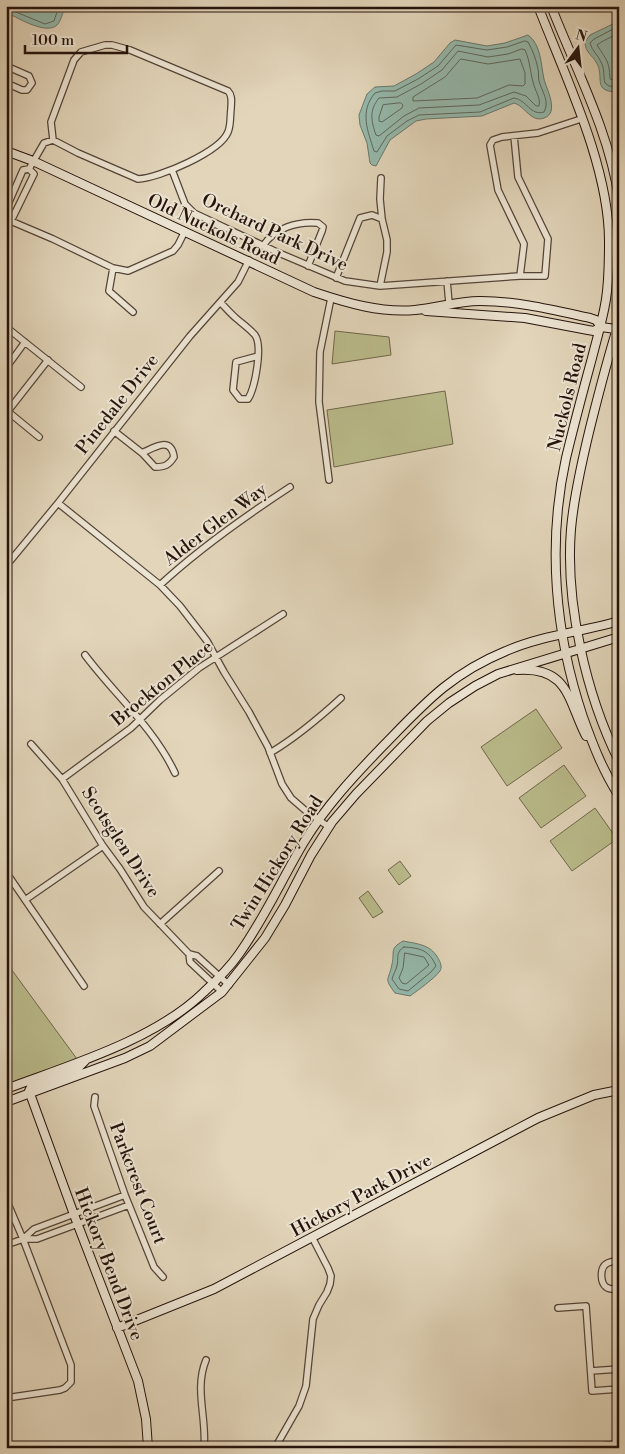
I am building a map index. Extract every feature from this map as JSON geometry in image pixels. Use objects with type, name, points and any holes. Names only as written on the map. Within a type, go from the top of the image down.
[{"type":"main road","name":"Nuckols Road","points":[[538,6],[581,119],[601,184],[608,219],[607,291],[601,327],[566,458],[558,506],[556,569],[562,634],[570,673],[597,756],[619,796]]},
{"type":"main road","points":[[551,6],[599,123],[616,173],[619,199]]},
{"type":"main road","name":"Old Nuckols Road","points":[[6,151],[31,165],[185,231],[314,292],[351,304],[382,310],[416,310],[526,318],[594,331],[601,327],[618,327]]},
{"type":"main road","name":"Old Nuckols Road","points":[[416,310],[449,303],[478,301],[517,303],[590,318],[596,320],[601,327]]},
{"type":"main road","name":"Nuckols Road","points":[[618,327],[604,368],[583,459],[572,515],[570,541],[571,568],[581,648],[596,704],[619,761]]},
{"type":"main road","name":"Twin Hickory Road","points":[[6,1089],[144,1034],[203,994],[239,955],[319,819],[343,788],[424,703],[453,679],[475,665],[506,650],[562,634],[619,621]]},
{"type":"main road","name":"Twin Hickory Road","points":[[6,1102],[125,1058],[150,1046],[222,992],[265,938],[329,827],[356,794],[427,721],[463,694],[498,674],[619,637]]},
{"type":"main road","points":[[498,674],[528,670],[544,673],[558,681],[569,695],[580,724],[597,756]]},
{"type":"main road","points":[[30,1093],[29,1090],[32,1085],[79,1067],[89,1057]]},
{"type":"main road","points":[[6,1097],[21,1091],[25,1082]]},
{"type":"main road","name":"Hickory Park Drive","points":[[117,1328],[214,1289],[538,1118],[594,1095],[619,1090]]},
{"type":"main road","name":"Hickory Bend Drive","points":[[30,1093],[73,1213],[134,1372],[146,1419],[148,1448]]},
{"type":"street","points":[[6,209],[23,170],[31,165],[44,143],[53,140],[138,179],[144,179],[172,170],[215,146],[228,134],[231,93],[130,50],[112,45],[97,47],[77,55],[51,122],[53,140]]},
{"type":"street","points":[[6,66],[29,76],[32,83],[26,90],[6,83]]},
{"type":"street","points":[[520,276],[524,244],[498,190],[490,145],[495,139],[538,133],[581,119]]},
{"type":"street","name":"Orchard Park Drive","points":[[172,170],[182,197],[189,209],[203,218],[345,281],[380,286],[520,276],[545,276],[548,239],[518,177],[514,136]]},
{"type":"street","points":[[6,219],[13,217],[34,174],[31,165]]},
{"type":"street","points":[[380,286],[387,252],[387,240],[380,199],[381,178]]},
{"type":"street","points":[[336,278],[360,218],[372,215],[382,219]]},
{"type":"street","points":[[6,219],[53,239],[112,268],[128,271],[173,251],[185,231]]},
{"type":"street","points":[[263,246],[272,235],[295,224],[318,223],[323,227],[308,266]]},
{"type":"street","name":"Pinedale Drive","points":[[6,566],[190,336],[238,282],[249,260]]},
{"type":"street","points":[[112,268],[108,285],[109,291],[133,312]]},
{"type":"street","points":[[447,281],[449,303]]},
{"type":"street","points":[[329,480],[319,402],[320,352],[331,298]]},
{"type":"street","points":[[221,302],[257,338],[258,356],[254,389],[248,399],[240,399],[233,390],[236,362],[258,356]]},
{"type":"street","points":[[6,327],[82,387]]},
{"type":"street","points":[[6,368],[25,342]]},
{"type":"street","points":[[39,437],[7,411],[48,360]]},
{"type":"street","points":[[114,431],[142,452],[155,467],[170,464],[174,457],[169,445],[163,444],[142,452]]},
{"type":"street","name":"Alder Glen Way","points":[[160,585],[212,540],[290,487]]},
{"type":"street","points":[[58,503],[160,585],[190,620],[207,641],[250,712],[290,798],[329,827]]},
{"type":"street","name":"Brockton Place","points":[[62,779],[140,720],[172,689],[199,668],[283,614]]},
{"type":"street","points":[[85,656],[140,720],[167,756],[175,773]]},
{"type":"street","points":[[270,753],[295,738],[341,698]]},
{"type":"street","name":"Scotsglen Drive","points":[[31,744],[62,779],[103,846],[144,907],[189,954],[197,956],[229,985]]},
{"type":"street","points":[[25,900],[103,846]]},
{"type":"street","points":[[160,924],[219,871]]},
{"type":"street","points":[[6,872],[84,986]]},
{"type":"street","name":"Scotsglen Drive","points":[[189,954],[190,962],[222,992]]},
{"type":"street","name":"Parkcrest Court","points":[[95,1097],[94,1106],[129,1205],[154,1267],[163,1277]]},
{"type":"street","points":[[23,1239],[34,1229],[125,1194]]},
{"type":"street","points":[[6,1199],[71,1365],[71,1382],[65,1388],[6,1398]]},
{"type":"street","points":[[6,1245],[23,1239],[37,1239],[129,1205]]},
{"type":"street","points":[[275,1448],[303,1396],[306,1386],[313,1319],[330,1284],[328,1268],[312,1237]]},
{"type":"street","points":[[619,1261],[609,1262],[603,1266],[602,1270],[605,1286],[612,1289],[619,1288]]},
{"type":"street","points":[[558,1308],[586,1306],[592,1391],[619,1389]]},
{"type":"street","points":[[204,1448],[200,1398],[201,1374],[206,1360]]},
{"type":"street","points":[[591,1371],[619,1369]]},
{"type":"street","points":[[583,1448],[619,1444]]},
{"type":"green space","points":[[335,331],[389,337],[391,355],[332,364]]},
{"type":"green space","points":[[445,391],[453,444],[334,467],[327,410]]},
{"type":"green space","points":[[536,709],[562,748],[507,786],[481,747]]},
{"type":"green space","points":[[564,765],[586,796],[541,828],[519,798]]},
{"type":"green space","points":[[595,808],[617,839],[572,871],[550,841]]},
{"type":"green space","points":[[400,861],[411,876],[399,885],[388,870]]},
{"type":"green space","points":[[368,891],[383,912],[373,918],[359,898]]},
{"type":"green space","points":[[6,962],[77,1059],[6,1087]]},
{"type":"water","points":[[7,6],[65,6],[57,25],[47,28],[33,25],[8,13]]},
{"type":"water","points":[[619,21],[619,92],[610,91],[602,86],[599,68],[587,51],[585,42],[590,35]]},
{"type":"water","points":[[528,35],[536,44],[540,55],[544,79],[552,106],[549,115],[544,118],[535,118],[514,103],[482,116],[416,121],[390,140],[376,166],[370,163],[367,143],[360,125],[359,115],[367,94],[375,87],[394,86],[416,74],[434,62],[450,43],[455,40],[487,46],[505,43]]},
{"type":"water","points":[[403,941],[420,944],[429,948],[440,961],[441,966],[438,974],[410,996],[395,993],[388,981],[394,948]]}]
